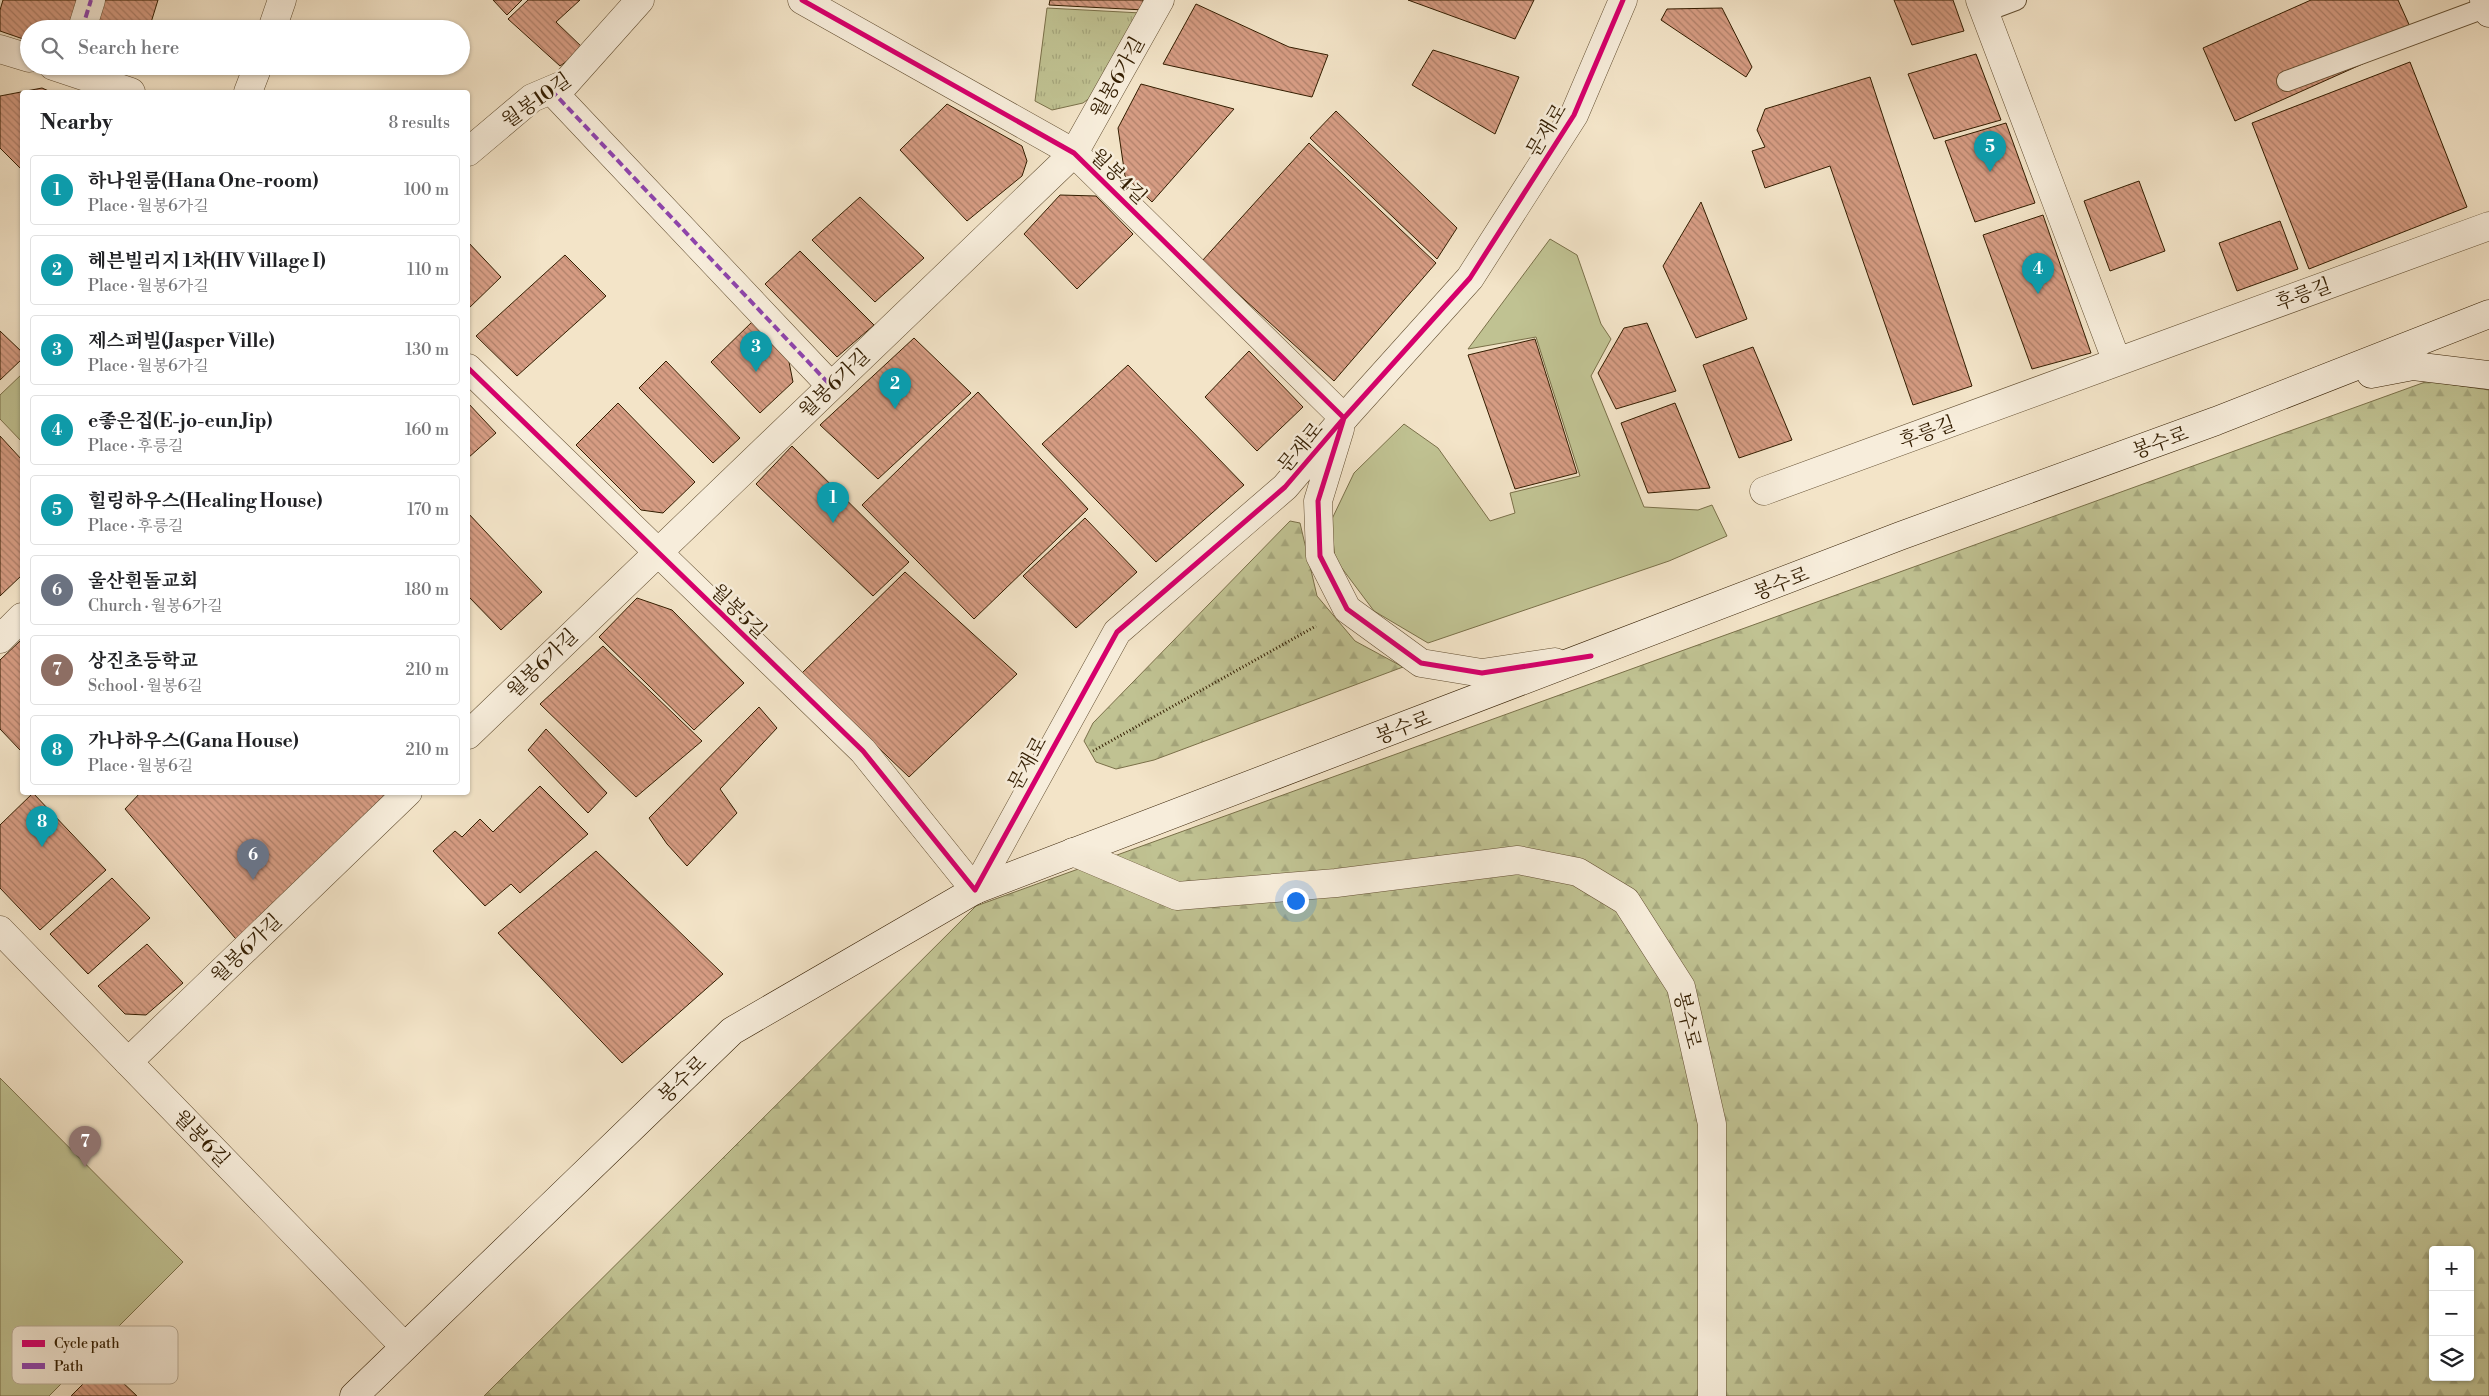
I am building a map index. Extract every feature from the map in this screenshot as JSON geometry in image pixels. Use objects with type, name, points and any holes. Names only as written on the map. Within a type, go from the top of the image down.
[{"type":"street","points":[[85,20],[91,0]]},
{"type":"street","points":[[275,20],[282,0]]},
{"type":"street","name":"월봉10길","points":[[470,150],[532,98],[565,84],[640,0]]},
{"type":"street","name":"월봉4길","points":[[802,0],[1074,153],[1344,418]]},
{"type":"street","name":"월봉6가길","points":[[470,732],[1074,153],[1160,0]]},
{"type":"street","name":"문재로","points":[[974,890],[1116,632],[1285,487],[1344,418],[1470,278],[1574,115],[1623,0]]},
{"type":"street","points":[[1982,6],[2117,362]]},
{"type":"street","points":[[84,75],[125,90]]},
{"type":"street","points":[[249,90],[255,75]]},
{"type":"street","points":[[551,90],[831,386]]},
{"type":"street","name":"후릉길","points":[[1764,491],[2489,226]]},
{"type":"street","name":"봉수로","points":[[354,1396],[732,1031],[974,890],[1592,656],[1900,536],[2198,428],[2489,314]]},
{"type":"street","points":[[2296,390],[2413,366],[2489,375]]},
{"type":"street","name":"월봉5길","points":[[470,370],[862,751],[974,890]]},
{"type":"street","points":[[1344,418],[1318,501],[1320,556],[1348,609],[1421,663],[1482,673],[1592,656]]},
{"type":"street","points":[[0,639],[20,619]]},
{"type":"street","name":"월봉6가길","points":[[128,1062],[405,795]]},
{"type":"street","name":"봉수로","points":[[1073,852],[1177,896],[1336,882],[1518,860],[1578,872],[1626,901],[1681,987],[1712,1124],[1712,1396]]},
{"type":"street","name":"월봉6길","points":[[0,930],[404,1346]]},
{"type":"lane","points":[[1982,6],[2016,0]]},
{"type":"lane","points":[[2287,81],[2487,6]]},
{"type":"path","points":[[1091,752],[1348,609]]},
{"type":"green space","points":[[1047,8],[1141,13],[1095,94],[1083,103],[1052,110],[1035,101]]},
{"type":"green space","points":[[1550,239],[1577,255],[1601,324],[1611,339],[1591,376],[1644,507],[1698,510],[1712,505],[1727,536],[1669,561],[1428,643],[1374,611],[1335,559],[1331,521],[1354,473],[1404,424],[1438,448],[1490,521],[1515,513],[1510,493],[1580,476],[1536,337],[1468,349]]},
{"type":"green space","points":[[20,376],[20,440],[0,419],[0,395]]},
{"type":"green space","points":[[2428,381],[2489,390],[2489,1396],[484,1396],[976,906]]},
{"type":"green space","points":[[1290,521],[1300,523],[1317,596],[1355,641],[1403,667],[1154,760],[1116,769],[1096,762],[1084,741],[1093,723]]},
{"type":"green space","points":[[0,1078],[183,1262],[119,1326],[12,1326],[12,1384],[61,1384],[49,1396],[0,1396]]},
{"type":"building","points":[[3,0],[79,0],[72,20],[20,20],[20,38],[0,31],[0,10]]},
{"type":"building","points":[[95,0],[158,0],[152,20],[88,20]]},
{"type":"building","points":[[493,0],[522,0],[507,15]]},
{"type":"building","points":[[528,0],[580,0],[556,22],[584,49],[560,66],[508,19]]},
{"type":"building","points":[[1050,0],[1143,0],[1144,10],[1049,5]]},
{"type":"building","points":[[1408,0],[1534,0],[1515,39]]},
{"type":"building","points":[[1894,0],[1953,0],[1964,31],[1912,45]]},
{"type":"building","points":[[2311,0],[2398,0],[2416,40],[2235,121],[2203,48]]},
{"type":"building","points":[[1196,4],[1289,47],[1328,55],[1312,97],[1163,64]]},
{"type":"building","points":[[1722,8],[1752,67],[1746,77],[1661,20],[1667,9]]},
{"type":"building","points":[[1433,50],[1519,77],[1495,134],[1412,85]]},
{"type":"building","points":[[1976,54],[2001,120],[1934,139],[1908,74]]},
{"type":"building","points":[[2410,62],[2467,207],[2309,269],[2252,123]]},
{"type":"building","points":[[1870,77],[1972,386],[1913,405],[1830,166],[1765,188],[1752,151],[1765,147],[1757,130],[1765,109]]},
{"type":"building","points":[[1141,84],[1234,109],[1152,202],[1125,176],[1118,128]]},
{"type":"building","points":[[20,92],[20,168],[0,148],[0,96]]},
{"type":"building","points":[[947,104],[1022,146],[1027,161],[1022,176],[967,221],[900,150]]},
{"type":"building","points":[[1336,111],[1457,228],[1437,259],[1310,138]]},
{"type":"building","points":[[2006,123],[2035,203],[1975,222],[1945,141]]},
{"type":"building","points":[[1309,143],[1436,263],[1334,381],[1202,261]]},
{"type":"building","points":[[2139,181],[2165,251],[2110,271],[2084,201]]},
{"type":"building","points":[[1060,195],[1096,196],[1133,234],[1077,289],[1024,234]]},
{"type":"building","points":[[860,197],[924,258],[875,302],[812,240]]},
{"type":"building","points":[[1701,202],[1747,319],[1696,338],[1663,266]]},
{"type":"building","points":[[2043,215],[2091,353],[2032,369],[1983,235]]},
{"type":"building","points":[[2280,221],[2298,269],[2237,291],[2219,243]]},
{"type":"building","points":[[470,244],[501,277],[470,307]]},
{"type":"building","points":[[800,251],[874,325],[837,357],[765,284]]},
{"type":"building","points":[[565,255],[606,296],[517,376],[476,336]]},
{"type":"building","points":[[754,320],[788,357],[793,382],[760,413],[711,362]]},
{"type":"building","points":[[1647,323],[1676,391],[1616,409],[1598,373],[1624,328]]},
{"type":"building","points":[[0,331],[20,350],[20,361],[0,380]]},
{"type":"building","points":[[914,338],[971,393],[878,479],[820,425]]},
{"type":"building","points":[[1535,339],[1577,473],[1515,489],[1468,355]]},
{"type":"building","points":[[1753,347],[1792,440],[1739,458],[1703,365]]},
{"type":"building","points":[[1249,351],[1303,407],[1257,451],[1205,397]]},
{"type":"building","points":[[666,361],[740,438],[713,463],[639,388]]},
{"type":"building","points":[[1128,365],[1244,485],[1156,562],[1042,444]]},
{"type":"building","points":[[978,392],[1088,509],[974,619],[862,505]]},
{"type":"building","points":[[618,403],[695,482],[663,513],[641,510],[576,445]]},
{"type":"building","points":[[1675,403],[1710,488],[1648,493],[1621,423]]},
{"type":"building","points":[[470,405],[496,433],[470,456]]},
{"type":"building","points":[[0,436],[20,458],[20,577],[0,596]]},
{"type":"building","points":[[792,446],[909,562],[873,596],[756,484]]},
{"type":"building","points":[[470,515],[542,592],[501,630],[470,598]]},
{"type":"building","points":[[1085,518],[1137,572],[1076,628],[1023,576]]},
{"type":"building","points":[[905,572],[1017,674],[909,777],[801,674]]},
{"type":"building","points":[[637,598],[672,610],[744,683],[694,730],[599,637]]},
{"type":"building","points":[[20,641],[20,750],[0,729],[0,660]]},
{"type":"building","points":[[603,646],[702,741],[636,797],[540,704]]},
{"type":"building","points":[[759,707],[777,728],[720,789],[737,813],[687,866],[667,844],[649,818]]},
{"type":"building","points":[[546,729],[607,793],[588,813],[528,750]]},
{"type":"building","points":[[540,786],[588,834],[520,893],[511,884],[485,906],[433,851],[455,831],[462,837],[480,819],[493,832]]},
{"type":"building","points":[[31,795],[35,795],[106,870],[40,930],[0,888],[0,825]]},
{"type":"building","points":[[138,795],[407,795],[247,952],[125,809]]},
{"type":"building","points":[[596,851],[723,974],[622,1063],[498,933]]},
{"type":"building","points":[[112,878],[150,918],[88,974],[50,934]]},
{"type":"building","points":[[147,944],[183,983],[146,1015],[125,1014],[98,986]]},
{"type":"building","points":[[83,1384],[124,1384],[137,1396],[71,1396]]},
{"type":"marked path","points":[[85,20],[91,0]]},
{"type":"marked path","points":[[551,90],[831,386]]},
{"type":"cycle path","points":[[802,0],[1074,153],[1344,418],[1318,501],[1320,556],[1347,609],[1421,663],[1482,673],[1591,656]]},
{"type":"cycle path","points":[[470,370],[863,751],[975,890],[1117,632],[1285,487],[1344,418],[1470,278],[1574,115],[1623,0]]},
{"type":"place","name":"힐링하우스(Healing House)","points":[[1990,172]]},
{"type":"place","name":"e좋은집(E-jo-eun Jip)","points":[[2038,294]]},
{"type":"place","name":"제스퍼빌(Jasper Ville)","points":[[756,372]]},
{"type":"place","name":"헤븐빌리지 1차(HV Village I)","points":[[895,409]]},
{"type":"place","name":"하나원룸(Hana One-room)","points":[[833,523]]},
{"type":"place","name":"가나하우스(Gana House)","points":[[42,847]]},
{"type":"place","name":"울산흰돌교회","points":[[253,880]]},
{"type":"place","name":"상진초등학교","points":[[85,1167]]}]
